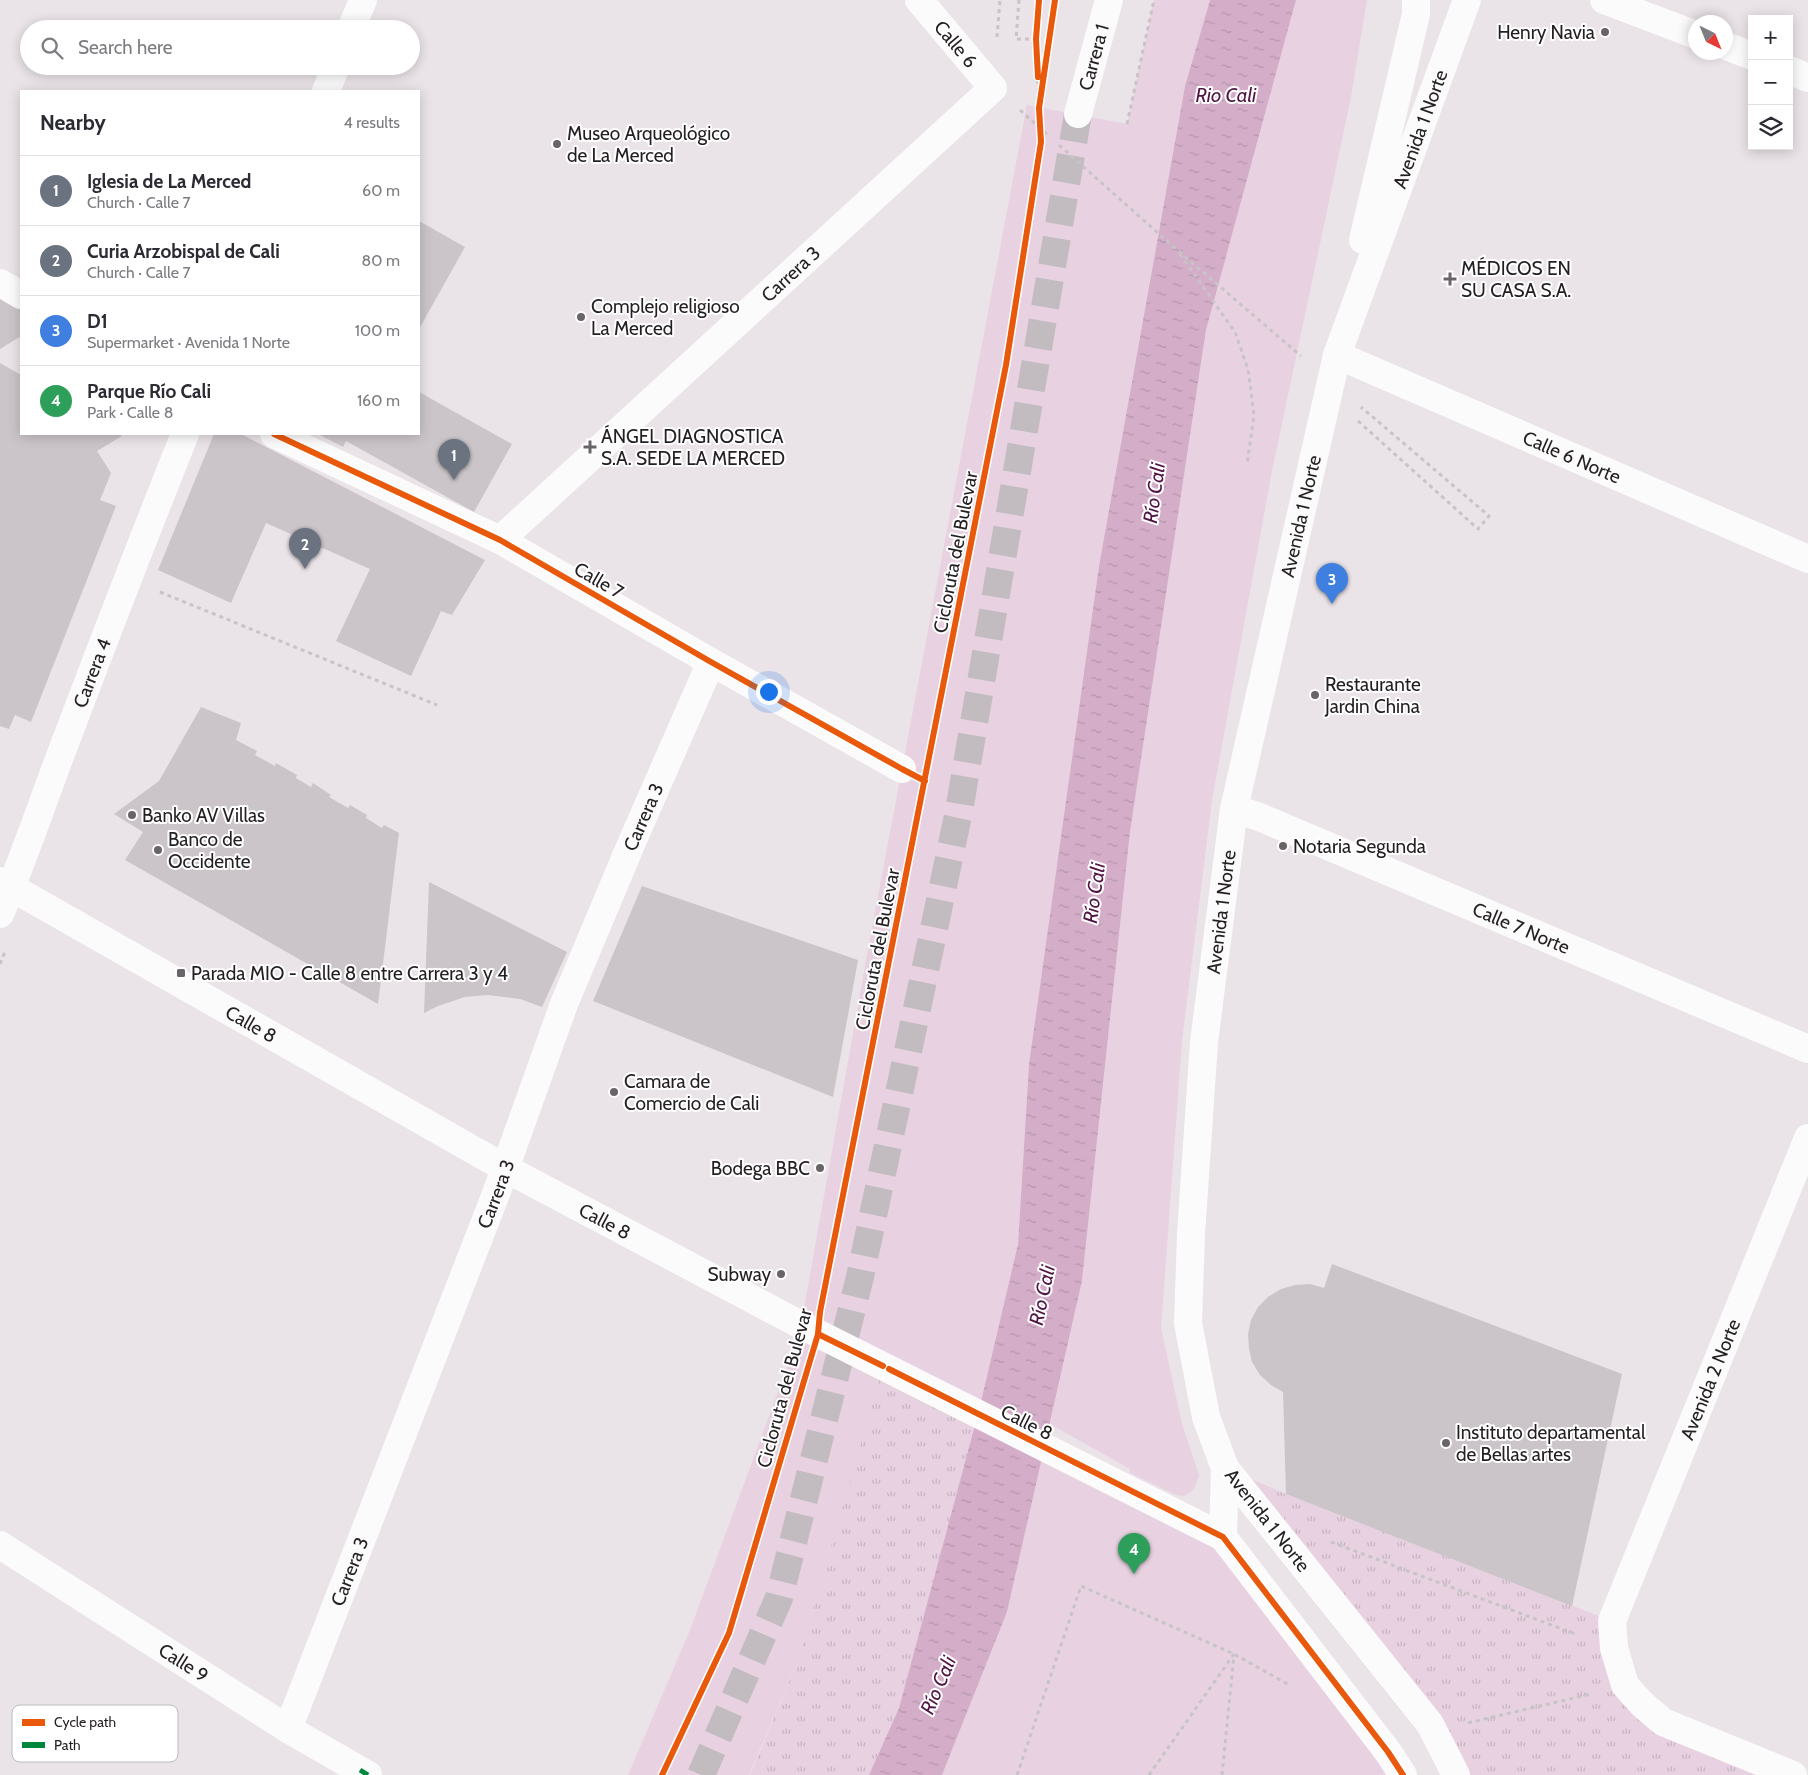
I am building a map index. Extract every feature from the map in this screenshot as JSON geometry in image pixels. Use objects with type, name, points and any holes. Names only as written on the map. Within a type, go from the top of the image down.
[{"type":"street","points":[[355,20],[363,0]]},
{"type":"street","name":"Calle 6","points":[[919,0],[993,88]]},
{"type":"street","name":"Carrera 1","points":[[1091,0],[1079,109],[1109,0]]},
{"type":"street","points":[[1337,355],[1416,14],[1416,0]]},
{"type":"street","name":"Avenida 1 Norte","points":[[1456,1775],[1430,1724],[1225,1468],[1206,1417],[1188,1323],[1191,1234],[1204,1042],[1234,808],[1337,355],[1467,0]]},
{"type":"street","points":[[1604,0],[1688,32]]},
{"type":"street","points":[[1733,49],[1748,54]]},
{"type":"street","points":[[1793,72],[1808,78]]},
{"type":"street","points":[[326,90],[332,75]]},
{"type":"street","name":"Carrera 3","points":[[500,540],[993,88]]},
{"type":"street","points":[[0,283],[20,294]]},
{"type":"street","name":"Calle 6 Norte","points":[[1337,355],[1808,559]]},
{"type":"street","name":"Carrera 4","points":[[0,914],[6,884],[185,435]]},
{"type":"street","name":"Calle 7","points":[[276,435],[500,540],[711,662],[902,769]]},
{"type":"street","name":"Carrera 3","points":[[288,1729],[506,1168],[564,1004],[711,662]]},
{"type":"street","name":"Calle 7 Norte","points":[[1234,808],[1257,816],[1808,1049]]},
{"type":"street","name":"Calle 8","points":[[6,884],[506,1168],[801,1325],[1223,1537]]},
{"type":"street","name":"Avenida 2 Norte","points":[[1614,1648],[1612,1621],[1808,1138]]},
{"type":"street","points":[[1225,1468],[1223,1537],[1388,1752],[1403,1775]]},
{"type":"street","name":"Calle 9","points":[[0,1545],[288,1729],[362,1773]]},
{"type":"street","points":[[1614,1648],[1625,1685],[1662,1722],[1792,1775]]},
{"type":"path","points":[[1019,0],[1016,39],[1036,39]]},
{"type":"path","points":[[1039,0],[1036,39],[1041,142]]},
{"type":"path","points":[[1128,124],[1154,0]]},
{"type":"path","points":[[1039,107],[1045,68]]},
{"type":"path","points":[[1015,106],[1176,249],[1302,357]]},
{"type":"path","points":[[1176,249],[1235,332],[1248,369],[1254,415],[1247,465]]},
{"type":"path","points":[[1353,416],[1478,529],[1489,516],[1355,402]]},
{"type":"path","points":[[127,578],[437,705]]},
{"type":"path","points":[[1328,1541],[1614,1648]]},
{"type":"path","points":[[1017,1775],[1081,1586],[1234,1654],[1292,1686]]},
{"type":"path","points":[[1149,1775],[1234,1654]]},
{"type":"path","points":[[1222,1775],[1234,1654]]},
{"type":"path","points":[[1462,1725],[1625,1685]]},
{"type":"green space","points":[[1154,0],[1210,0],[1185,86],[1099,566],[1029,1064],[1018,1244],[979,1410],[883,1367],[797,1663],[749,1775],[628,1775],[690,1630],[801,1325],[869,944],[1027,105],[1127,124]]},
{"type":"green space","points":[[1296,0],[1367,0],[1351,97],[1272,471],[1212,800],[1182,1041],[1161,1328],[1182,1424],[1199,1475],[1192,1491],[1184,1496],[1176,1495],[1130,1473],[1130,1469],[1050,1424],[1082,1281],[1130,832],[1206,330]]},
{"type":"green space","points":[[883,1366],[979,1410],[899,1708],[869,1775],[750,1775],[797,1663]]},
{"type":"green space","points":[[1043,1449],[1223,1537],[1403,1775],[942,1775],[1007,1612]]},
{"type":"green space","points":[[1225,1468],[1286,1494],[1612,1621],[1625,1684],[1779,1775],[1456,1775]]},
{"type":"water","name":"Rio Cali","points":[[1210,0],[1296,0],[1206,330],[1130,832],[1082,1281],[1007,1612],[942,1775],[869,1775],[899,1708],[979,1410],[1018,1244],[1029,1064],[1099,566],[1185,86]]},
{"type":"building","points":[[420,222],[465,247],[420,327]]},
{"type":"building","points":[[0,298],[20,309],[20,337],[0,349]]},
{"type":"building","points":[[0,363],[20,374],[20,435],[122,436],[97,451],[111,473],[100,500],[116,506],[31,722],[15,715],[9,729],[0,726]]},
{"type":"building","points":[[420,393],[512,444],[474,512],[346,441],[343,447],[320,435],[420,435]]},
{"type":"building","points":[[214,435],[243,435],[485,560],[452,615],[441,611],[411,676],[336,641],[370,569],[266,523],[231,603],[158,570]]},
{"type":"building","points":[[201,707],[241,723],[236,740],[257,751],[255,755],[275,766],[276,763],[297,775],[296,778],[311,787],[313,783],[331,795],[329,797],[348,808],[350,805],[367,815],[366,818],[382,828],[384,825],[399,833],[378,1004],[125,860],[143,832],[114,814],[159,781]]},
{"type":"building","points":[[429,882],[567,952],[542,1007],[520,999],[488,995],[465,997],[424,1013]]},
{"type":"building","points":[[642,886],[858,960],[833,1097],[593,1001]]},
{"type":"building","name":"Instituto departamental de Bellas artes","points":[[1332,1264],[1622,1374],[1572,1606],[1286,1494],[1283,1392],[1271,1385],[1260,1375],[1252,1362],[1248,1334],[1251,1320],[1258,1307],[1268,1297],[1281,1289],[1295,1285],[1310,1284],[1324,1288]]},
{"type":"tunnel","points":[[701,1775],[779,1598],[860,1277],[959,811],[1078,114]]},
{"type":"marked path","points":[[360,1770],[368,1775]]},
{"type":"cycle path","points":[[1038,77],[1036,39],[1039,0]]},
{"type":"cycle path","name":"Cicloruta del Bulevar","points":[[662,1775],[729,1633],[818,1334],[820,1312],[1006,365],[1041,142],[1039,108],[1055,0]]},
{"type":"cycle path","points":[[276,435],[500,540],[711,662],[925,781]]},
{"type":"cycle path","name":"Cicloruta del Bulevar","points":[[818,1334],[883,1366]]},
{"type":"cycle path","points":[[889,1369],[1223,1537],[1388,1752],[1403,1775]]},
{"type":"place","name":"Henry Navia","points":[[1605,32]]},
{"type":"place","name":"Museo Arqueológico de La Merced","points":[[557,144]]},
{"type":"place","name":"MÉDICOS EN SU CASA S.A.","points":[[1450,279]]},
{"type":"place","name":"Complejo religioso La Merced","points":[[581,317]]},
{"type":"place","name":"ÁNGEL DIAGNOSTICA S.A. SEDE LA MERCED","points":[[590,447]]},
{"type":"place","name":"Iglesia de La Merced","points":[[454,480]]},
{"type":"place","name":"Curia Arzobispal de Cali","points":[[305,569]]},
{"type":"place","name":"D1","points":[[1332,604]]},
{"type":"place","name":"Restaurante Jardin China","points":[[1315,695]]},
{"type":"place","name":"Banko AV Villas","points":[[132,815]]},
{"type":"place","name":"Notaria Segunda","points":[[1283,846]]},
{"type":"place","name":"Banco de Occidente","points":[[158,850]]},
{"type":"place","name":"Parada MIO - Calle 8 entre Carrera 3 y 4","points":[[181,973]]},
{"type":"place","name":"Camara de Comercio de Cali","points":[[614,1092]]},
{"type":"place","name":"Bodega BBC","points":[[820,1168]]},
{"type":"place","name":"Subway","points":[[781,1274]]},
{"type":"place","name":"Instituto departamental de Bellas artes","points":[[1446,1443]]},
{"type":"place","name":"Parque Río Cali","points":[[1134,1574]]},
{"type":"water label","name":"Río Cali","points":[[1154,493]]},
{"type":"water label","name":"Río Cali","points":[[1094,893]]},
{"type":"water label","name":"Río Cali","points":[[1042,1295]]},
{"type":"water label","name":"Río Cali","points":[[938,1685]]}]
